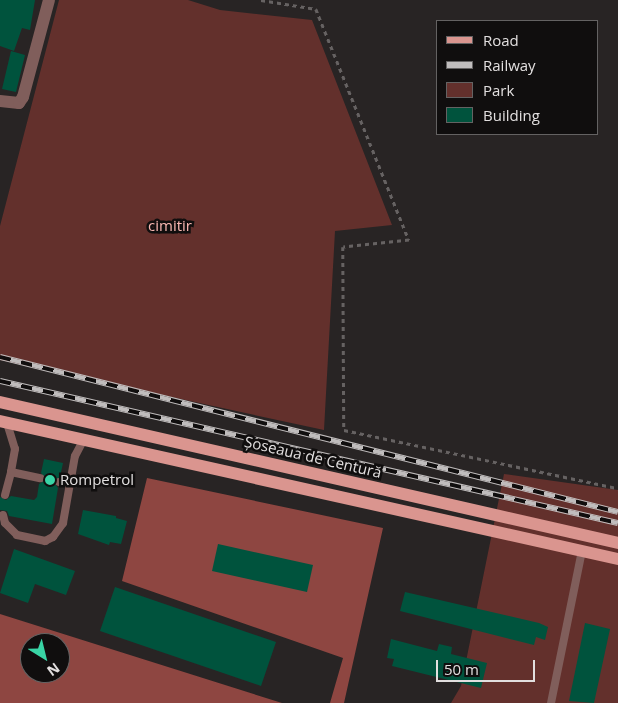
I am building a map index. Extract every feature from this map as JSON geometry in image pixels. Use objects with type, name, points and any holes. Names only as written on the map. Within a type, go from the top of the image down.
[{"type":"main road","name":"Șoseaua de Centură","points":[[0,402],[618,543]]},
{"type":"main road","points":[[3,422],[618,559]]},
{"type":"street","points":[[0,102],[19,103],[24,97],[49,0]]},
{"type":"lane","points":[[3,422],[14,450],[5,495]]},
{"type":"lane","points":[[3,515],[5,523],[17,535],[45,541],[53,537],[63,523],[70,484],[83,441]]},
{"type":"lane","points":[[11,472],[40,478]]},
{"type":"lane","points":[[59,482],[70,484]]},
{"type":"lane","points":[[551,703],[582,550]]},
{"type":"path","points":[[261,0],[316,9],[408,240],[343,247],[344,430],[618,488]]},
{"type":"green space","name":"cimitir","points":[[59,0],[188,0],[220,10],[312,20],[392,225],[335,231],[324,430],[0,360],[0,226]]},
{"type":"green space","points":[[504,474],[618,490],[618,703],[451,703],[461,686]]},
{"type":"shaded area","points":[[147,478],[383,528],[344,703],[330,703],[343,658],[122,581]]},
{"type":"shaded area","points":[[0,614],[60,633],[20,633],[20,683],[70,683],[70,636],[282,703],[0,703]]},
{"type":"building","points":[[0,0],[35,0],[30,30],[22,28],[14,51],[0,46]]},
{"type":"building","points":[[11,51],[25,55],[16,92],[2,89]]},
{"type":"building","points":[[44,459],[63,463],[60,477],[53,481],[58,488],[52,524],[9,516],[7,511],[0,510],[0,497],[6,500],[11,496],[34,500],[37,497],[39,484],[46,479],[41,473]]},
{"type":"building","points":[[83,510],[116,516],[116,518],[127,521],[121,544],[110,542],[109,545],[78,534]]},
{"type":"building","points":[[218,544],[313,565],[307,592],[212,571]]},
{"type":"building","points":[[14,549],[75,571],[66,595],[35,584],[28,603],[0,593]]},
{"type":"building","points":[[115,587],[276,642],[261,686],[100,631]]},
{"type":"building","points":[[405,592],[539,623],[548,627],[545,640],[536,637],[534,645],[400,611]]},
{"type":"building","points":[[585,623],[610,629],[594,703],[569,701]]},
{"type":"building","points":[[391,639],[437,651],[439,644],[452,647],[451,654],[487,663],[481,688],[392,666],[394,659],[387,658]]},
{"type":"railway","points":[[0,357],[618,512]]},
{"type":"railway","points":[[0,381],[618,523]]},
{"type":"place","name":"Rompetrol","points":[[50,480]]}]
